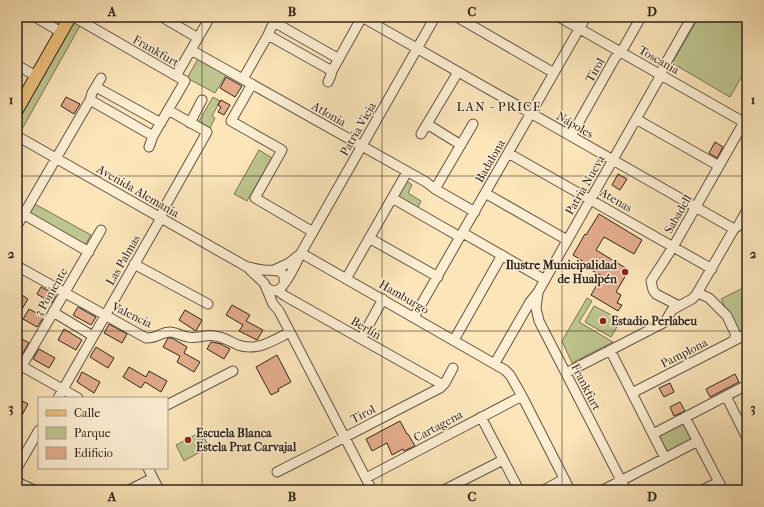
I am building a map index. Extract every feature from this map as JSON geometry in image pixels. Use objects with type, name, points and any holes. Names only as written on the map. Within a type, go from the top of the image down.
[{"type":"main road","points":[[17,110],[70,17]]},
{"type":"street","points":[[34,17],[61,32]]},
{"type":"street","name":"Frankfurt","points":[[74,17],[185,81],[168,110]]},
{"type":"street","points":[[162,17],[198,38]]},
{"type":"street","points":[[176,76],[210,17]]},
{"type":"street","points":[[328,82],[332,71],[362,17]]},
{"type":"street","name":"Nápoles","points":[[362,17],[734,230]]},
{"type":"street","name":"Patria Vieja","points":[[281,287],[435,17]]},
{"type":"street","points":[[457,17],[554,73]]},
{"type":"street","name":"Toscania","points":[[559,17],[746,123]]},
{"type":"street","name":"Badalona","points":[[414,317],[586,17]]},
{"type":"street","name":"Tirol","points":[[571,136],[641,17]]},
{"type":"street","name":"Patria Nueva","points":[[495,363],[568,240],[692,17]]},
{"type":"street","points":[[243,79],[275,20],[339,59]]},
{"type":"street","points":[[268,35],[332,71]]},
{"type":"street","name":"Atlonia","points":[[191,50],[426,182],[435,189],[475,212]]},
{"type":"street","points":[[17,65],[36,76]]},
{"type":"street","points":[[421,134],[458,72]]},
{"type":"street","points":[[18,224],[90,100],[92,93],[101,78]]},
{"type":"street","points":[[252,84],[231,121],[282,150],[255,198],[313,232]]},
{"type":"street","points":[[96,87],[161,123]]},
{"type":"street","points":[[90,100],[153,136]]},
{"type":"street","points":[[149,147],[153,136],[168,110],[190,123],[202,100]]},
{"type":"street","points":[[636,119],[719,166]]},
{"type":"street","name":"Las Palmas","points":[[58,397],[161,218],[163,210],[207,132],[190,123]]},
{"type":"street","name":"Sabadell","points":[[679,306],[656,294],[653,290],[651,281],[746,123]]},
{"type":"street","points":[[427,124],[462,145]]},
{"type":"street","points":[[435,189],[474,124]]},
{"type":"street","name":"Avenida Alemania","points":[[17,136],[247,267],[271,290],[281,287],[279,311]]},
{"type":"street","name":"Atenas","points":[[508,153],[712,269]]},
{"type":"street","points":[[346,278],[407,172]]},
{"type":"street","points":[[485,193],[568,240]]},
{"type":"street","points":[[392,198],[545,280]]},
{"type":"street","points":[[566,373],[665,322],[672,310],[692,299],[698,293],[747,210]]},
{"type":"street","points":[[23,214],[89,252]]},
{"type":"street","name":"3 Poniente","points":[[19,365],[65,293],[102,230]]},
{"type":"street","points":[[369,238],[438,277]]},
{"type":"street","name":"Patria Vieja","points":[[272,270],[289,262],[301,253]]},
{"type":"street","name":"Hamburgo","points":[[301,253],[495,363]]},
{"type":"street","points":[[454,340],[502,256]]},
{"type":"street","points":[[134,264],[208,304]]},
{"type":"street","name":"Valencia","points":[[17,266],[146,338],[152,338],[171,332],[189,337],[216,336],[238,345],[256,347],[290,332]]},
{"type":"street","name":"Avenida Alemania","points":[[247,267],[260,270],[272,270]]},
{"type":"street","points":[[265,285],[265,274],[272,270],[278,270],[284,277],[281,287]]},
{"type":"street","name":"Avenida Alemania","points":[[265,285],[372,490]]},
{"type":"street","name":"Berlín","points":[[281,287],[285,296],[443,385]]},
{"type":"street","name":"Frankfurt","points":[[538,292],[536,303],[538,317],[626,490]]},
{"type":"street","points":[[698,293],[709,298],[727,316],[736,335],[733,341]]},
{"type":"street","points":[[361,339],[383,299]]},
{"type":"street","points":[[53,312],[93,336]]},
{"type":"street","name":"Pamplona","points":[[632,394],[747,334]]},
{"type":"street","points":[[610,350],[665,458]]},
{"type":"street","points":[[495,363],[508,372],[522,396],[570,490]]},
{"type":"street","points":[[19,365],[76,397]]},
{"type":"street","name":"Tirol","points":[[277,472],[440,388],[453,368]]},
{"type":"street","points":[[168,404],[234,371]]},
{"type":"street","points":[[653,434],[747,385]]},
{"type":"street","name":"Cartagena","points":[[366,478],[522,396]]},
{"type":"street","points":[[726,396],[747,438]]},
{"type":"street","points":[[481,417],[519,490]]},
{"type":"street","points":[[685,417],[721,486],[702,490]]},
{"type":"street","points":[[17,468],[38,432]]},
{"type":"street","points":[[603,490],[698,441]]},
{"type":"street","points":[[444,490],[503,460]]},
{"type":"street","points":[[148,469],[159,490]]},
{"type":"street","points":[[129,490],[153,478]]},
{"type":"street","points":[[544,490],[564,479]]},
{"type":"street","points":[[17,482],[32,490]]},
{"type":"green space","points":[[75,17],[85,17],[17,138],[17,120]]},
{"type":"green space","points":[[699,17],[747,17],[747,67],[730,97],[672,63]]},
{"type":"green space","points":[[198,59],[226,75],[215,93],[187,78]]},
{"type":"green space","points":[[213,97],[220,101],[212,116],[215,118],[210,128],[199,121]]},
{"type":"green space","points":[[259,150],[272,158],[247,201],[234,194]]},
{"type":"green space","points":[[404,179],[412,185],[408,193],[421,201],[417,209],[396,198]]},
{"type":"green space","points":[[33,203],[91,235],[85,245],[28,213]]},
{"type":"green space","points":[[747,286],[747,331],[739,335],[721,299]]},
{"type":"green space","points":[[587,298],[592,301],[579,322],[613,342],[572,363],[562,341]]},
{"type":"green space","name":"Estadio Perlabeu","points":[[594,306],[621,320],[611,337],[585,322]]},
{"type":"green space","points":[[684,421],[693,439],[667,452],[658,434]]},
{"type":"green space","points":[[201,432],[209,447],[184,461],[176,445]]},
{"type":"building","points":[[226,77],[242,86],[235,97],[220,88]]},
{"type":"building","points":[[66,97],[80,104],[74,114],[61,106]]},
{"type":"building","points":[[221,100],[230,105],[224,115],[218,112],[221,107],[218,105]]},
{"type":"building","points":[[715,142],[723,147],[717,158],[709,153]]},
{"type":"building","points":[[618,174],[627,179],[620,190],[612,185]]},
{"type":"building","points":[[599,214],[642,240],[634,254],[604,237],[596,250],[629,270],[616,292],[621,295],[617,303],[622,305],[618,311],[591,295],[602,276],[586,267],[587,264],[573,255]]},
{"type":"building","points":[[41,287],[56,295],[52,303],[37,294]]},
{"type":"building","points":[[17,292],[28,299],[22,309],[17,306]]},
{"type":"building","points":[[232,305],[250,315],[246,321],[263,330],[257,340],[239,331],[243,325],[226,315]]},
{"type":"building","points":[[78,307],[96,317],[91,325],[73,315]]},
{"type":"building","points":[[29,309],[44,317],[37,327],[23,319]]},
{"type":"building","points":[[185,310],[202,320],[196,331],[179,320]]},
{"type":"building","points":[[109,324],[127,334],[122,343],[104,333]]},
{"type":"building","points":[[64,329],[82,340],[76,350],[58,340]]},
{"type":"building","points":[[17,336],[29,343],[23,353],[17,350]]},
{"type":"building","points":[[168,338],[172,338],[187,347],[184,353],[200,362],[194,372],[177,362],[180,356],[163,347]]},
{"type":"building","points":[[211,342],[221,344],[230,349],[224,359],[207,349]]},
{"type":"building","points":[[96,347],[114,358],[108,368],[90,357]]},
{"type":"building","points":[[39,349],[55,358],[49,368],[33,359]]},
{"type":"building","points":[[277,355],[291,382],[278,389],[279,391],[271,395],[256,367]]},
{"type":"building","points":[[129,367],[146,377],[149,371],[167,381],[161,392],[145,382],[141,388],[123,377]]},
{"type":"building","points":[[82,372],[100,382],[94,393],[77,382]]},
{"type":"building","points":[[735,374],[739,382],[710,397],[706,389]]},
{"type":"building","points":[[670,383],[674,392],[664,397],[659,388]]},
{"type":"building","points":[[17,398],[28,404],[22,415],[17,412]]},
{"type":"building","points":[[680,402],[685,411],[674,416],[670,407]]},
{"type":"building","points":[[400,421],[415,446],[404,451],[403,449],[392,455],[387,443],[372,451],[366,439]]},
{"type":"place","name":"Ilustre Municipalidad de Hualpén","points":[[625,272]]},
{"type":"place","name":"Estadio Perlabeu","points":[[603,321]]},
{"type":"place","name":"Escuela Blanca Estela Prat Carvajal","points":[[188,440]]},
{"type":"district","name":"LAN - PRICE","points":[[499,106]]}]
